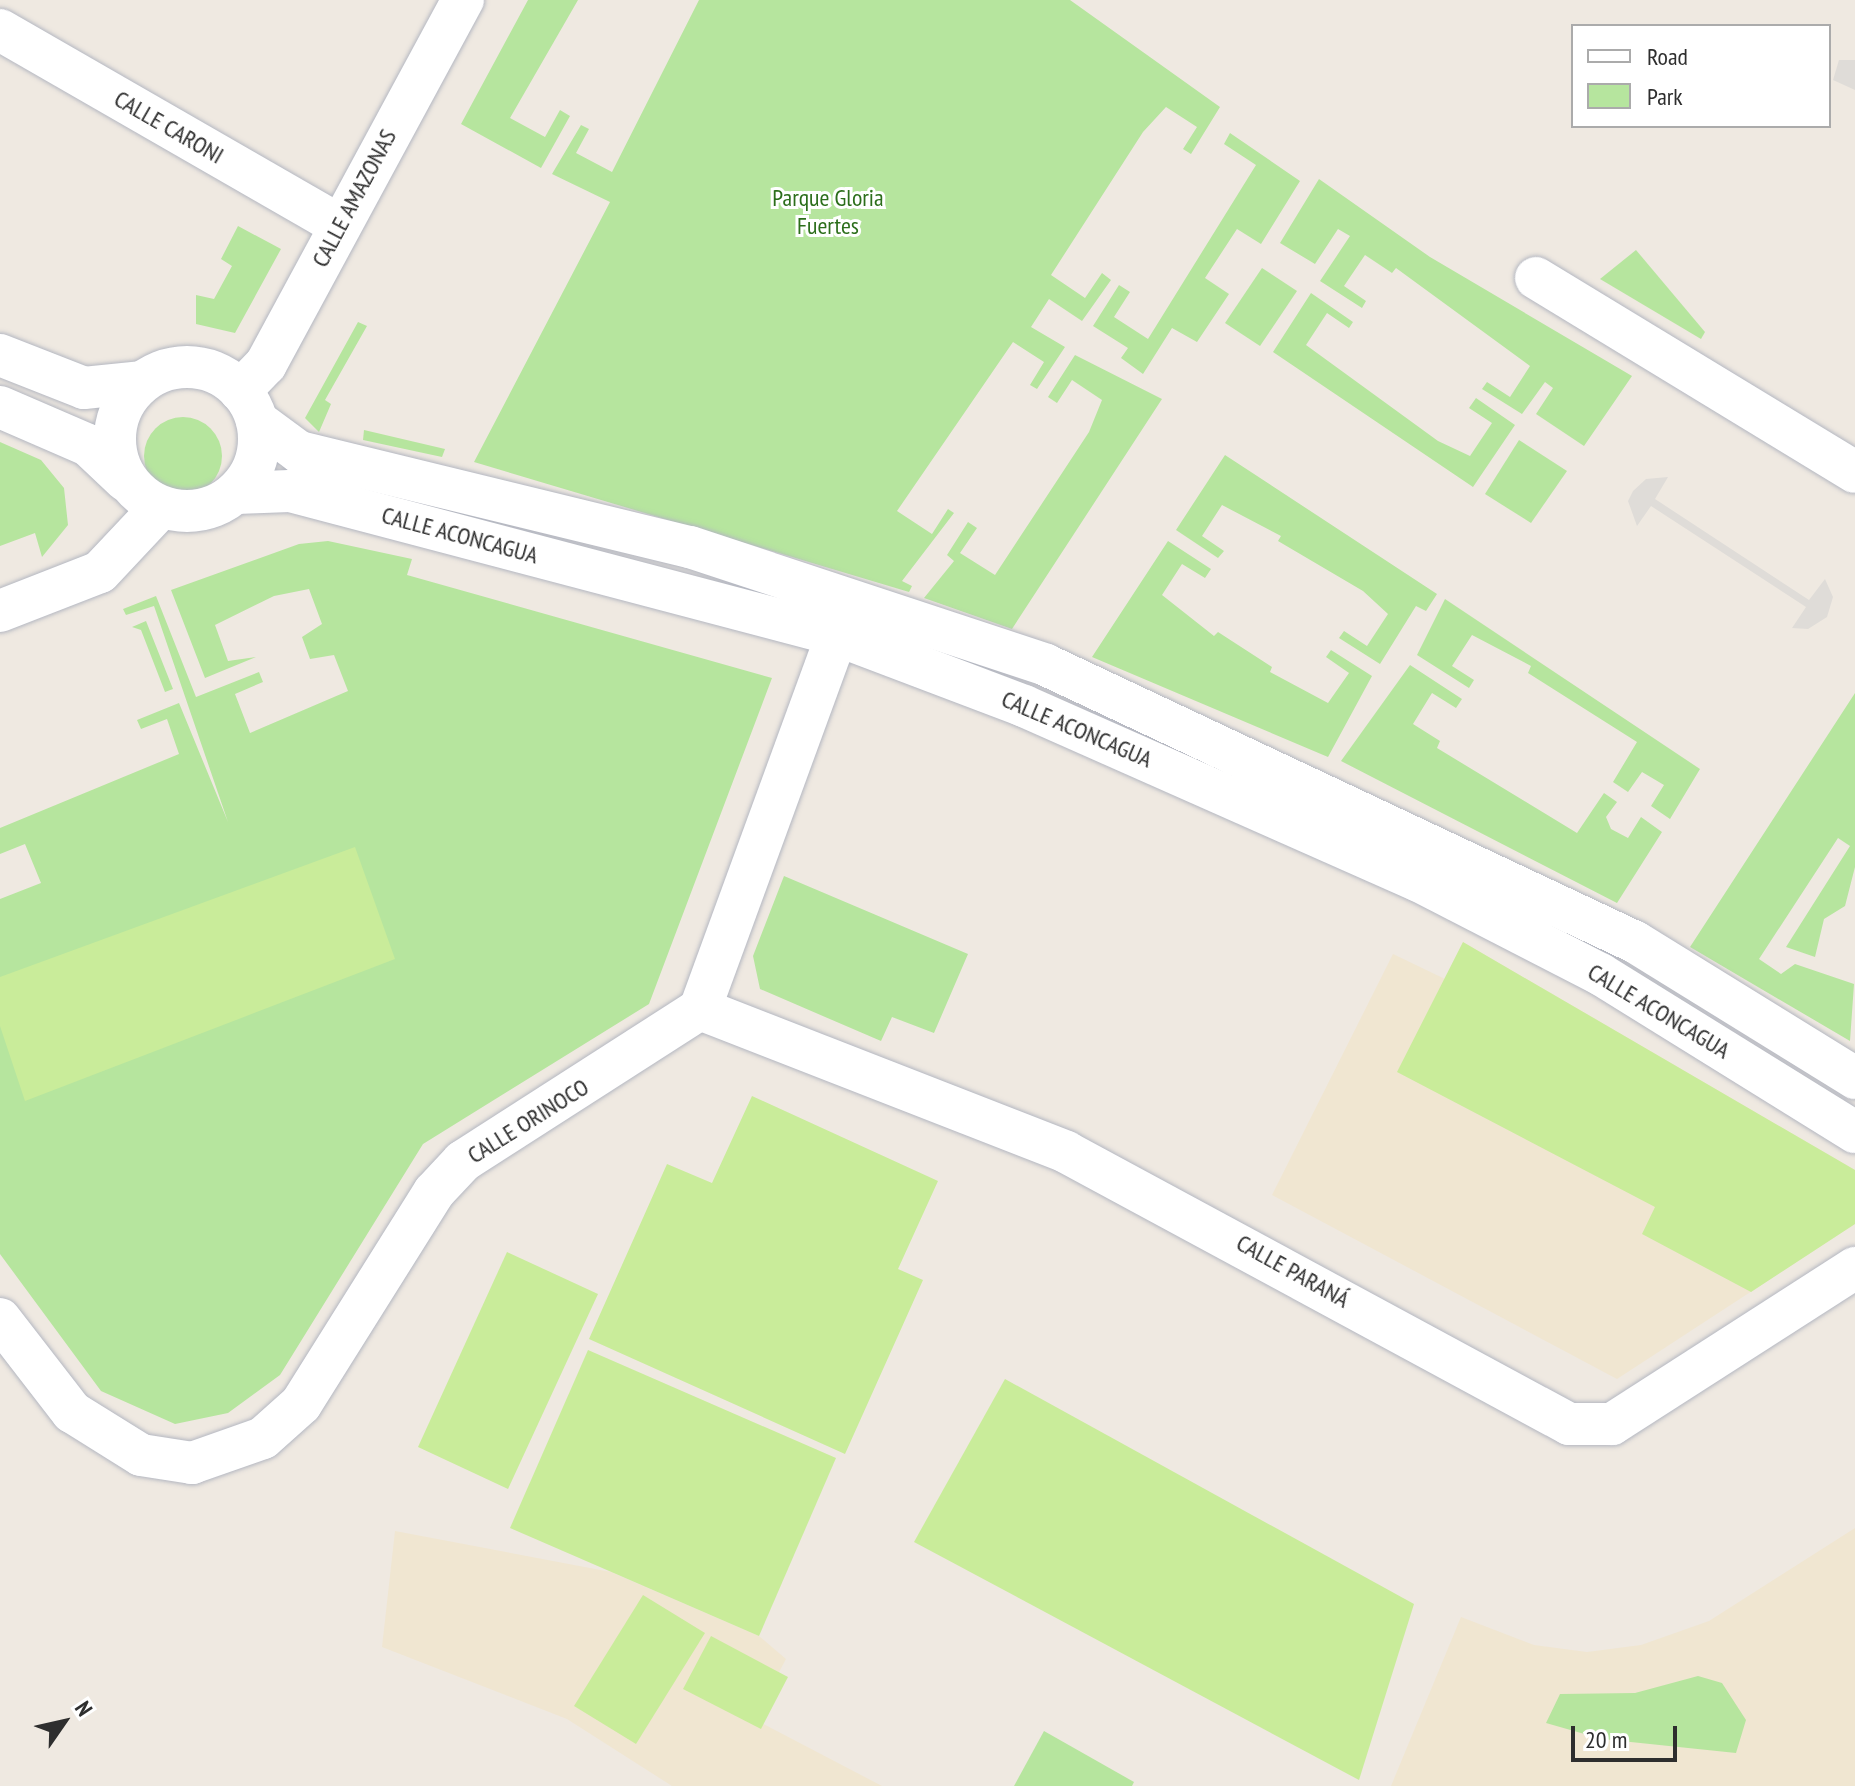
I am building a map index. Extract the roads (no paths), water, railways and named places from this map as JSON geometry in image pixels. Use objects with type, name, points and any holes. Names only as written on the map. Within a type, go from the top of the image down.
[{"type":"street","name":"CALLE AMAZONAS","points":[[248,406],[266,364],[338,224],[463,0]]},
{"type":"street","name":"CALLE CARONI","points":[[0,30],[338,224]]},
{"type":"street","points":[[1536,278],[1855,472]]},
{"type":"street","points":[[0,355],[84,388],[141,382],[192,368],[248,406],[256,460],[236,493],[186,513],[145,496],[88,445],[0,407]]},
{"type":"street","points":[[141,382],[126,399],[113,442],[145,496]]},
{"type":"street","name":"CALLE ACONCAGUA","points":[[248,406],[299,452],[690,547],[1046,665],[1635,942],[1855,1078]]},
{"type":"street","name":"CALLE ACONCAGUA","points":[[236,493],[290,491],[837,635],[1024,706],[1417,880],[1600,974],[1855,1132]]},
{"type":"street","points":[[0,611],[100,572],[145,496]]},
{"type":"street","points":[[700,1009],[837,635]]},
{"type":"street","name":"CALLE PARANÁ","points":[[700,1009],[1066,1152],[1569,1424],[1612,1424],[1855,1268]]},
{"type":"street","name":"CALLE ORINOCO","points":[[0,1319],[72,1412],[141,1455],[192,1463],[228,1455],[263,1438],[301,1404],[434,1192],[463,1161],[700,1009]]},
{"type":"park label","name":"Parque Gloria Fuertes","points":[[828,212]]}]
